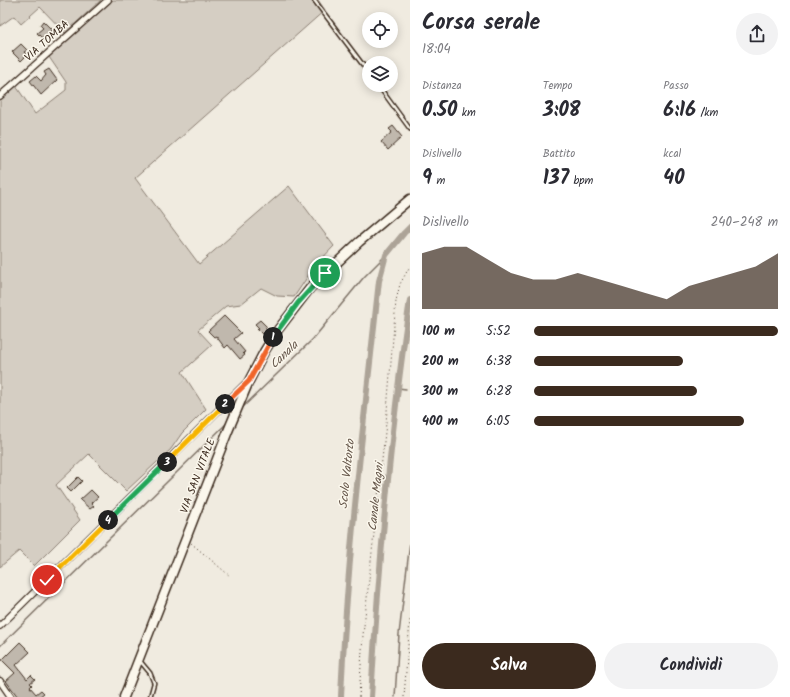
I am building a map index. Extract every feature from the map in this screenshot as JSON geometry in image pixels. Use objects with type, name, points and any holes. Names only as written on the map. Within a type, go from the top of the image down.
[{"type":"main road","name":"VIA SAN VITALE","points":[[124,697],[228,431],[249,381],[264,352],[277,331],[311,287],[410,199]]},
{"type":"street","name":"VIA TOMBA","points":[[0,96],[108,0]]},
{"type":"street","points":[[0,626],[249,381]]},
{"type":"street","points":[[0,681],[11,697]]},
{"type":"lane","points":[[314,0],[362,64]]},
{"type":"lane","points":[[383,92],[410,129]]},
{"type":"lane","points":[[139,659],[150,673],[154,683],[150,697]]},
{"type":"path","points":[[359,697],[363,635],[386,423],[396,301],[400,284],[410,266]]},
{"type":"path","points":[[186,539],[230,576]]},
{"type":"path","points":[[404,697],[410,620]]},
{"type":"shaded area","points":[[0,0],[101,0],[65,33],[40,7],[21,24],[14,16],[0,26]]},
{"type":"shaded area","points":[[113,0],[318,0],[325,10],[135,178],[199,264],[289,186],[334,246],[314,267],[294,297],[277,296],[261,288],[241,304],[226,306],[198,330],[212,345],[182,372],[206,409],[182,433],[171,449],[126,491],[89,454],[56,485],[80,520],[34,566],[19,551],[0,567],[0,100],[16,86],[35,114],[66,90],[66,82],[49,57]]},
{"type":"building","points":[[43,21],[52,30],[50,31],[54,35],[46,42],[37,33],[43,28],[40,25]]},
{"type":"building","points":[[21,44],[27,50],[24,52],[27,55],[21,61],[12,52]]},
{"type":"building","points":[[49,69],[57,80],[41,95],[30,81],[36,76],[41,81],[46,75],[44,72]]},
{"type":"building","points":[[393,126],[402,137],[388,150],[381,142],[392,132],[389,129]]},
{"type":"building","points":[[224,316],[241,333],[234,339],[245,352],[243,353],[245,355],[240,359],[228,345],[225,348],[216,336],[214,337],[208,331]]},
{"type":"building","points":[[260,320],[267,327],[265,328],[268,331],[263,335],[257,329],[259,328],[255,324]]},
{"type":"building","points":[[78,477],[82,481],[71,492],[67,488]]},
{"type":"building","points":[[91,490],[98,497],[91,503],[94,506],[90,509],[80,500]]},
{"type":"building","points":[[20,642],[30,652],[16,665],[27,679],[31,675],[35,679],[30,683],[32,685],[30,687],[36,694],[41,690],[44,693],[39,697],[18,697],[6,681],[15,673],[2,660]]},
{"type":"waterway","name":"Scolo Valtorto","points":[[341,697],[347,593],[379,281],[386,255],[410,227]]},
{"type":"waterway","name":"Canala","points":[[241,409],[313,339],[364,277],[386,255]]},
{"type":"waterway","name":"Canale Magni","points":[[371,697],[386,498],[410,300]]},
{"type":"waterway","name":"Canale Magni","points":[[398,388],[406,389]]},
{"type":"waterway","name":"Canala","points":[[0,646],[227,423]]},
{"type":"waterway","points":[[395,697],[399,634],[410,542]]},
{"type":"route","points":[[47,580],[249,381],[277,331],[311,287],[325,273]]}]
